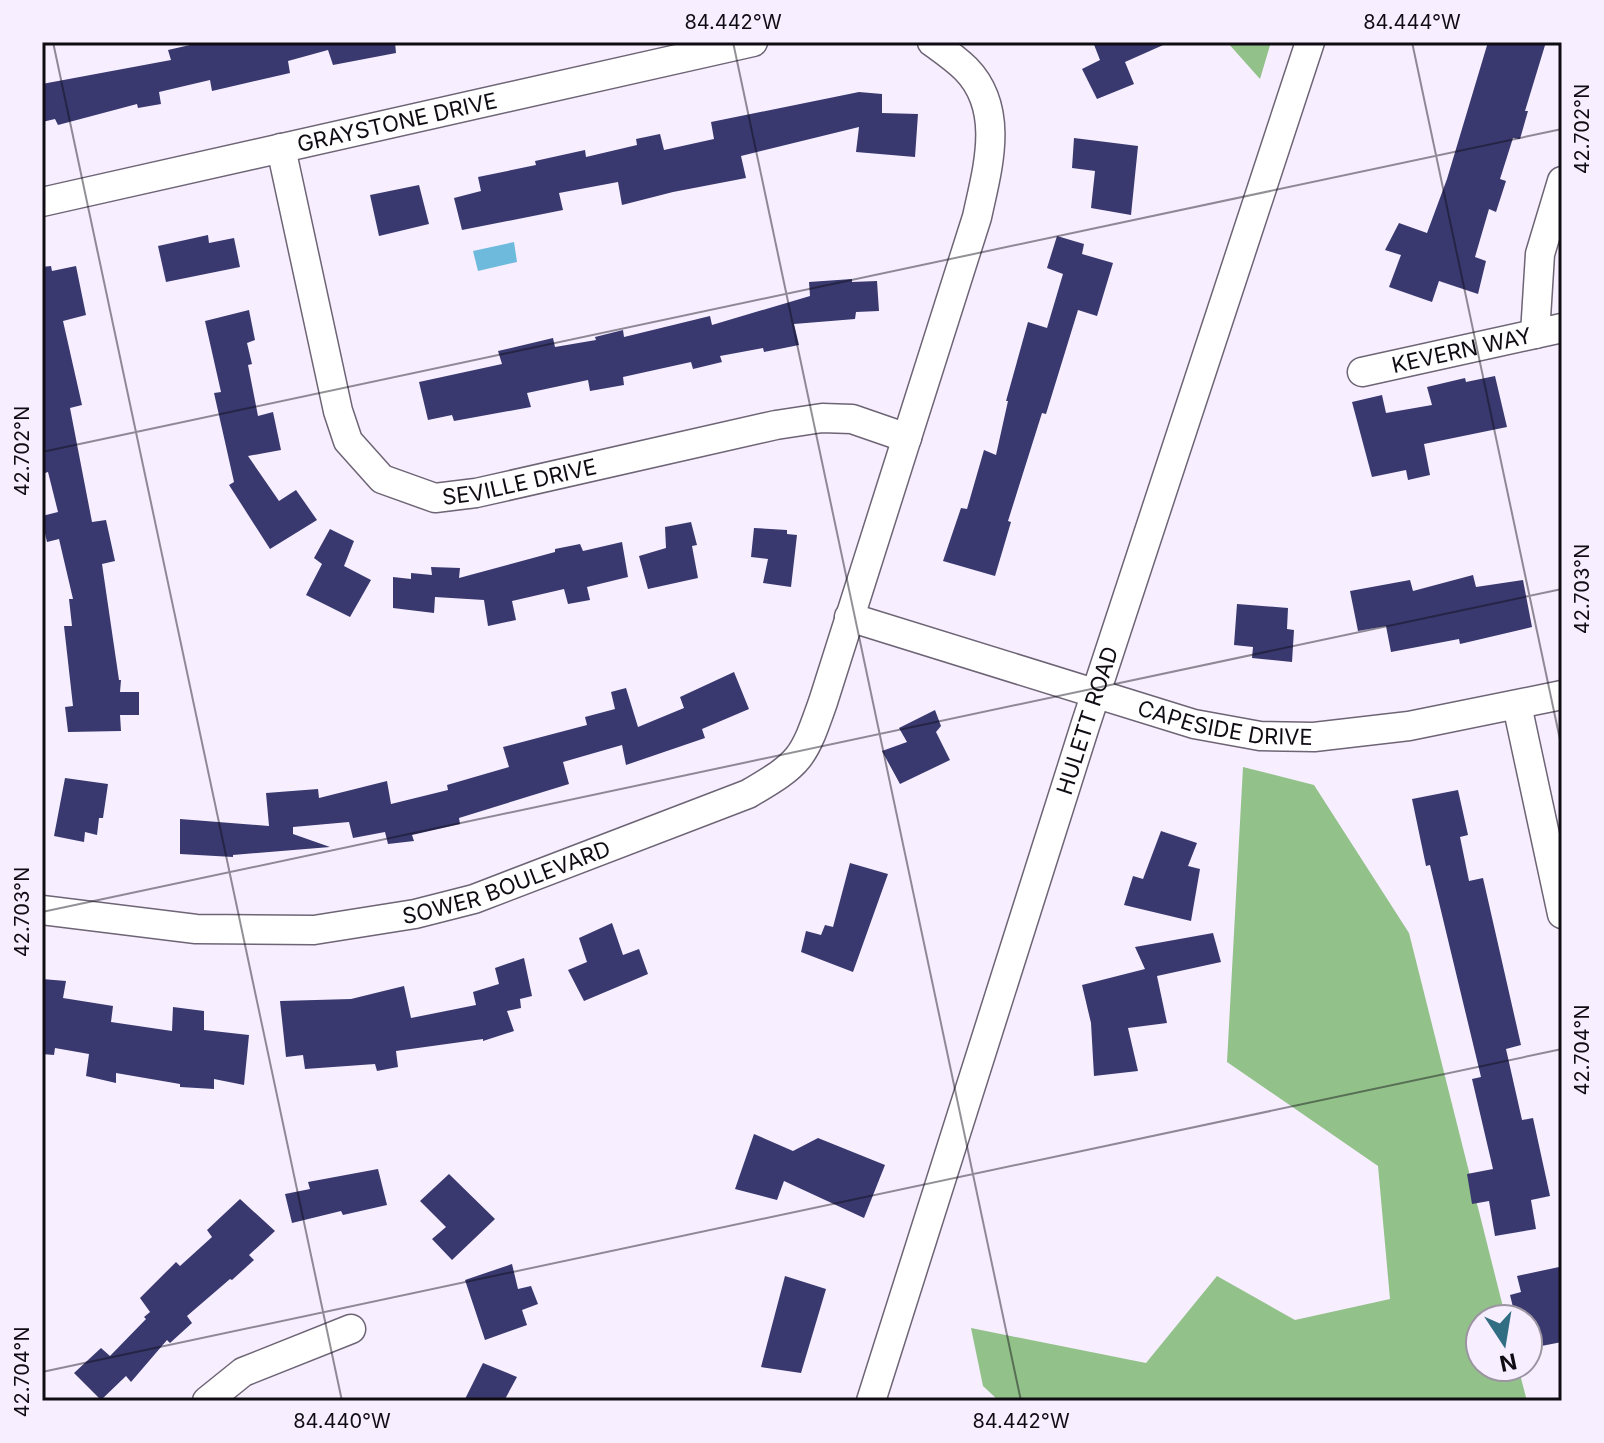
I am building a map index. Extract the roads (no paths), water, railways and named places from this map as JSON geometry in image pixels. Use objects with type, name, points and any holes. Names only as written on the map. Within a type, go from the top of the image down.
[{"type":"street","name":"GRAYSTONE DRIVE","points":[[42,202],[753,42]]},
{"type":"street","points":[[849,617],[977,217],[988,167],[992,132],[986,102],[968,71],[932,42]]},
{"type":"street","name":"HULETT ROAD","points":[[871,1401],[1096,695],[1310,42]]},
{"type":"street","name":"SEVILLE DRIVE","points":[[281,148],[338,411],[348,441],[382,479],[435,498],[476,493],[776,425],[822,418],[852,419],[907,438]]},
{"type":"street","points":[[1548,331],[1540,254],[1562,181]]},
{"type":"street","name":"KEVERN WAY","points":[[1362,372],[1548,331]]},
{"type":"street","name":"CAPESIDE DRIVE","points":[[849,617],[1096,695],[1226,732],[1287,738],[1327,736],[1409,726],[1562,695]]},
{"type":"street","name":"SOWER BOULEVARD","points":[[42,910],[196,929],[314,930],[415,914],[474,899],[748,794],[786,772],[807,749],[849,617]]},
{"type":"street","points":[[1517,705],[1562,914]]},
{"type":"street","points":[[207,1401],[243,1372],[351,1329]]},
{"type":"water","points":[[514,242],[517,262],[478,271],[473,251]]}]
